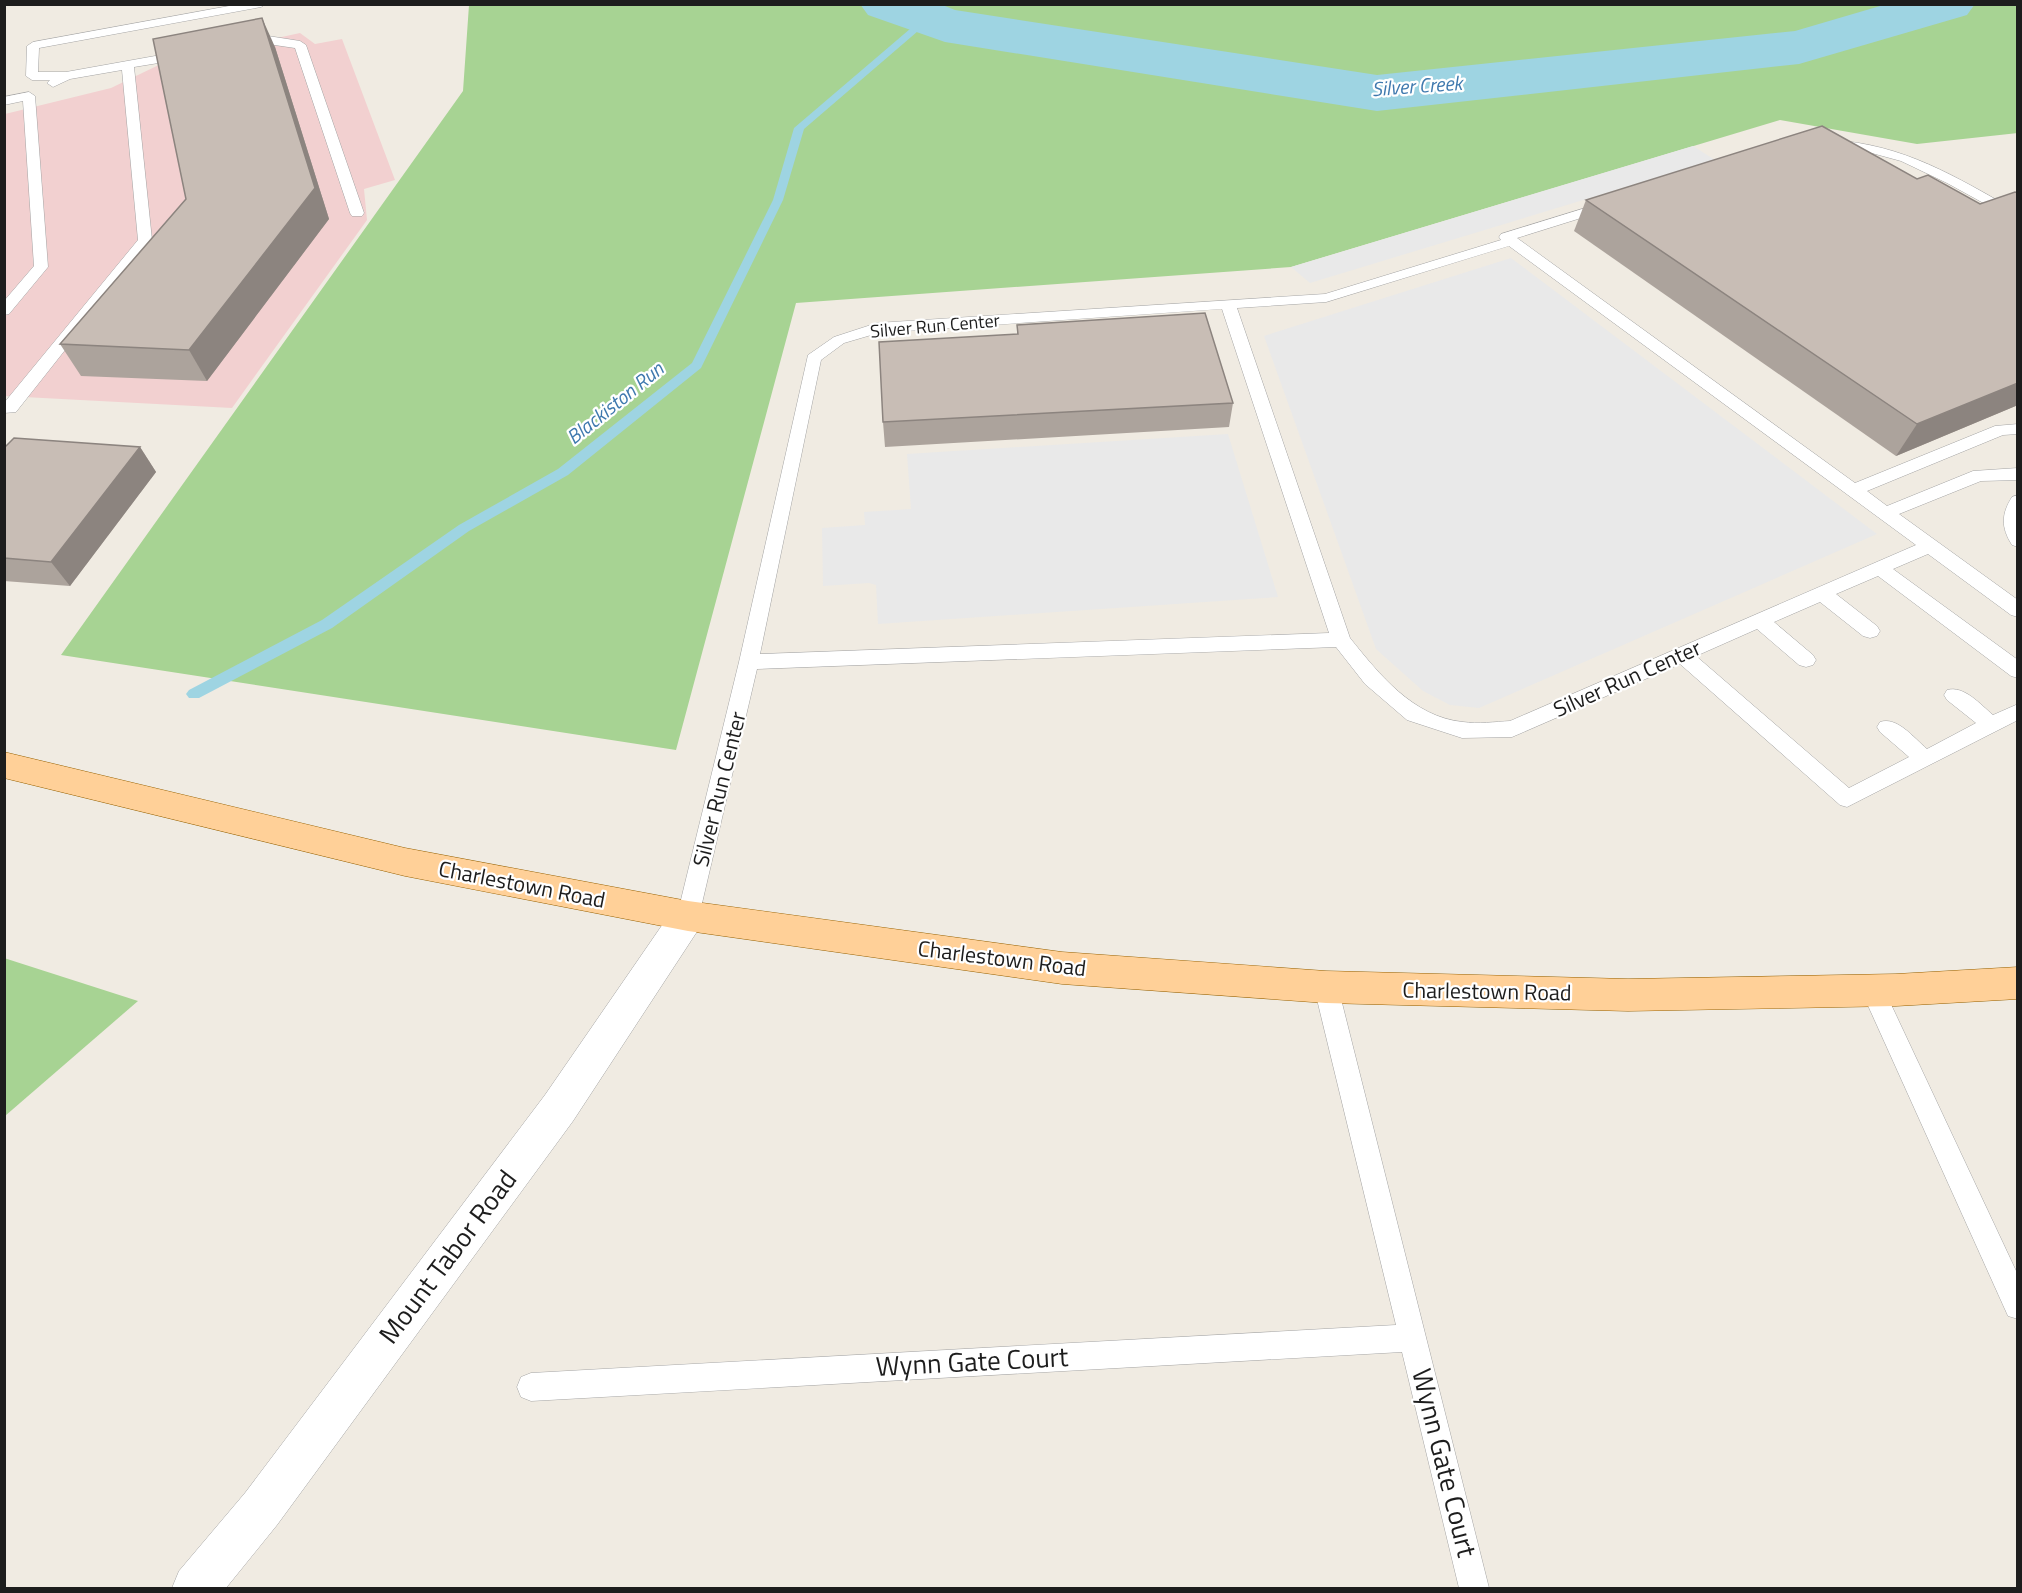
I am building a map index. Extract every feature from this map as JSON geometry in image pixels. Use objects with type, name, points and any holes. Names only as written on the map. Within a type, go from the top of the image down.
[{"type":"main road","name":"Charlestown Road","points":[[4,765],[405,862],[688,916],[1062,968],[1326,987],[1628,995],[1873,990],[2018,983]]},
{"type":"street","name":"Mount Tabor Road","points":[[196,1588],[261,1509],[559,1108],[688,916]]},
{"type":"lane","points":[[195,53],[66,76],[32,76],[33,45],[261,4]]},
{"type":"lane","points":[[228,47],[268,40],[300,45],[357,213]]},
{"type":"lane","points":[[4,408],[10,408],[145,240],[128,66]]},
{"type":"lane","points":[[4,101],[29,96],[66,76]]},
{"type":"lane","points":[[4,311],[41,267],[29,96]]},
{"type":"lane","points":[[1821,144],[1844,144],[1881,150],[1917,162],[2018,218]]},
{"type":"lane","name":"Silver Run Center","points":[[688,916],[749,662],[814,358],[840,340],[877,328],[1326,298],[1627,199]]},
{"type":"lane","points":[[1508,239],[2018,610]]},
{"type":"lane","name":"Silver Run Center","points":[[1228,305],[1341,640],[1372,679],[1414,715],[1462,730],[1512,729],[1930,546]]},
{"type":"lane","points":[[1853,490],[2001,430],[2018,429]]},
{"type":"lane","points":[[1886,513],[1979,475],[2018,474]]},
{"type":"lane","points":[[2018,501],[2011,514],[2011,526],[2018,541]]},
{"type":"lane","points":[[1879,568],[2018,671]]},
{"type":"lane","points":[[1822,593],[1870,630]]},
{"type":"lane","points":[[1760,621],[1806,660]]},
{"type":"lane","points":[[749,662],[1341,640]]},
{"type":"lane","points":[[1681,654],[1847,799],[2018,711]]},
{"type":"lane","points":[[1954,695],[1991,724]]},
{"type":"lane","points":[[1887,727],[1925,759]]},
{"type":"lane","name":"Wynn Gate Court","points":[[1326,987],[1474,1588]]},
{"type":"lane","points":[[1873,990],[2018,1306]]},
{"type":"lane","name":"Wynn Gate Court","points":[[531,1387],[1414,1338]]},
{"type":"shaded area","points":[[300,33],[315,44],[342,39],[395,180],[364,189],[367,220],[232,408],[5,396],[5,114],[111,88],[165,62]]},
{"type":"shaded area","points":[[1693,146],[1715,160],[1310,283],[1291,267]]},
{"type":"shaded area","points":[[1511,258],[1877,534],[1479,708],[1450,705],[1423,691],[1376,649],[1264,336]]},
{"type":"shaded area","points":[[1228,434],[1278,597],[878,624],[876,585],[869,583],[823,586],[822,528],[865,525],[864,512],[911,509],[907,454]]},
{"type":"green space","points":[[469,5],[2017,5],[2018,133],[1917,144],[1780,120],[1291,267],[796,303],[676,750],[61,655],[463,91]]},
{"type":"green space","points":[[4,958],[138,1001],[5,1116],[4,1116]]},
{"type":"building","points":[[262,18],[315,188],[189,350],[60,344],[186,199],[153,39]]},
{"type":"building","points":[[1822,126],[1917,179],[1928,175],[1980,204],[2018,193],[2018,383],[1917,424],[1586,200]]},
{"type":"building","points":[[1205,313],[1233,403],[883,422],[879,342],[1018,334],[1017,325]]},
{"type":"building","points":[[14,438],[140,447],[51,562],[4,558],[4,448]]},
{"type":"waterway","name":"Silver Creek","points":[[887,4],[945,25],[1377,93],[1799,47],[1948,4]]},
{"type":"waterway","name":"Blackiston Run","points":[[194,694],[327,624],[464,528],[563,472],[697,365],[778,200],[799,128],[927,19]]}]
